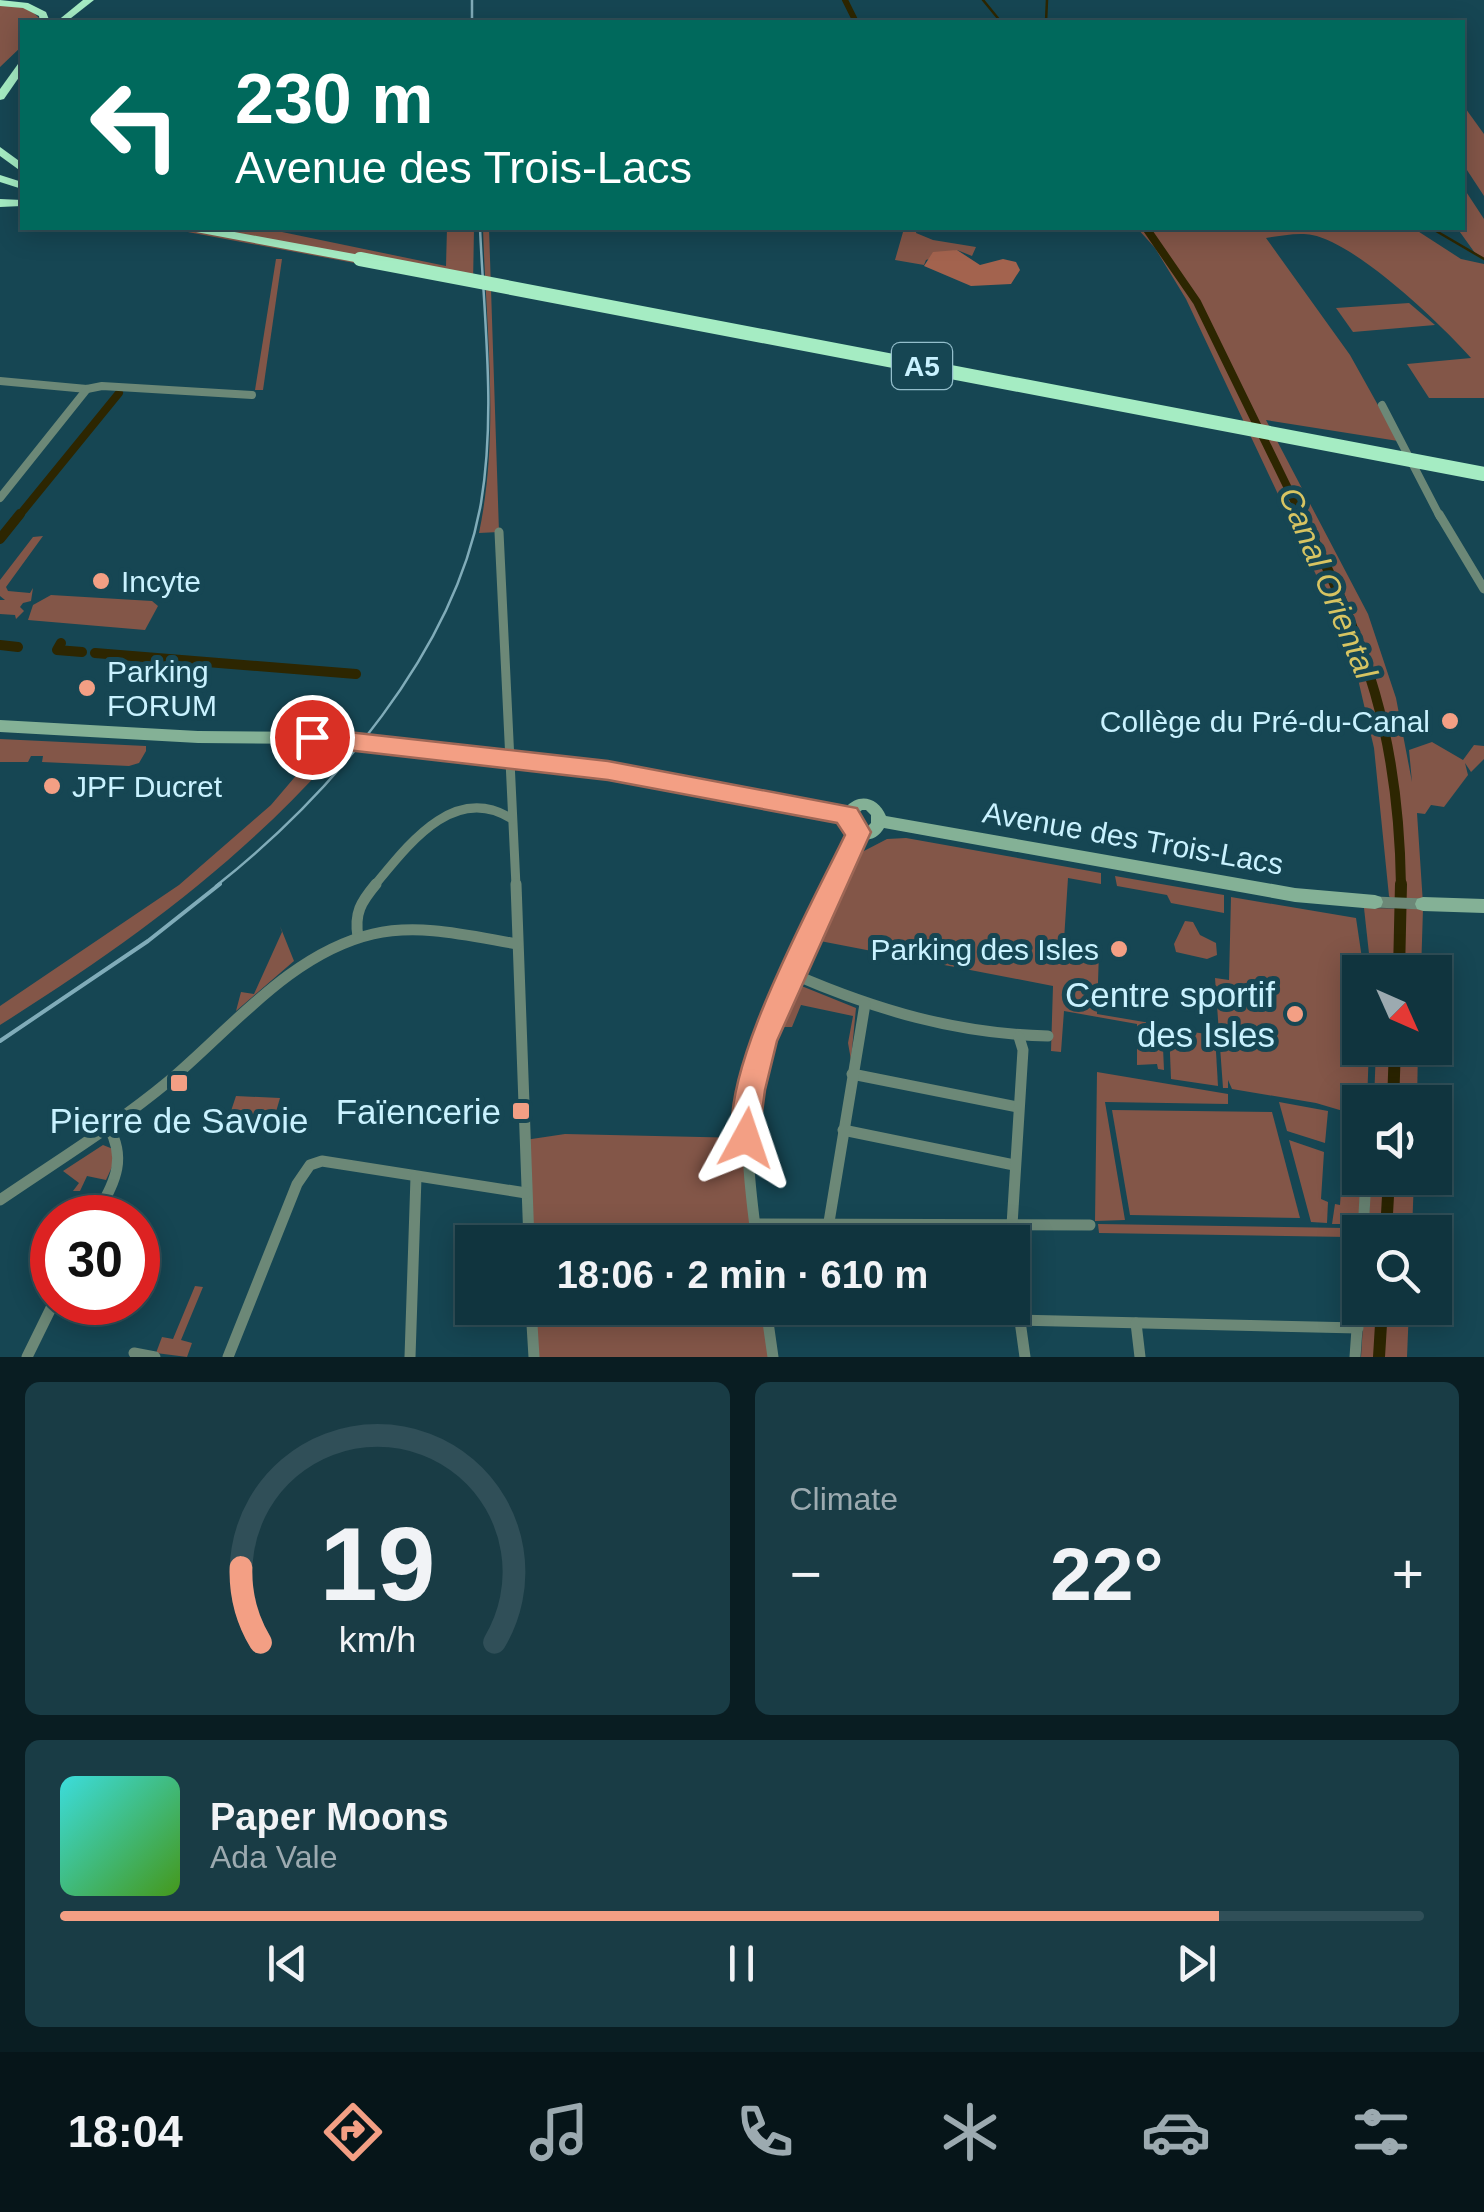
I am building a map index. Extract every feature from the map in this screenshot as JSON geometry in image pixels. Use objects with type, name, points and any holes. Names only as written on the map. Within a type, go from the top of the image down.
[{"type":"highway","points":[[64,20],[89,0]]},
{"type":"highway","points":[[73,20],[98,0]]},
{"type":"highway","points":[[0,3],[33,7],[44,20]]},
{"type":"highway","points":[[0,83],[20,66]]},
{"type":"highway","points":[[0,96],[20,67]]},
{"type":"highway","points":[[0,150],[20,167]]},
{"type":"highway","name":"A5","points":[[207,230],[1484,470]]},
{"type":"highway","name":"A5","points":[[245,230],[1484,470]]},
{"type":"street","points":[[0,380],[76,385],[87,390]]},
{"type":"street","points":[[0,498],[87,390],[102,386],[252,395]]},
{"type":"street","points":[[1382,405],[1424,489],[1484,589]]},
{"type":"street","points":[[499,532],[528,1225]]},
{"type":"street","points":[[0,726],[198,737],[300,736],[608,770],[848,815]]},
{"type":"street","points":[[358,937],[355,921],[360,902],[448,814],[478,805],[494,808],[512,819]]},
{"type":"street","points":[[856,806],[869,806],[880,813],[881,821],[874,831],[859,832],[850,825],[848,815],[856,806]]},
{"type":"street","name":"Avenue des Trois-Lacs","points":[[881,821],[1294,895],[1375,902]]},
{"type":"street","points":[[859,832],[763,1041],[750,1090],[747,1155],[755,1224],[1090,1225]]},
{"type":"street","points":[[1375,902],[1484,906]]},
{"type":"street","points":[[0,1200],[167,1082],[296,973],[358,937],[388,931],[433,930],[516,944]]},
{"type":"street","points":[[793,974],[865,1004],[947,1026],[1048,1036]]},
{"type":"street","points":[[829,1222],[865,1004]]},
{"type":"street","points":[[1012,1224],[1022,1050],[1018,1036]]},
{"type":"street","points":[[852,1074],[1018,1107]]},
{"type":"street","points":[[105,1195],[123,1156],[121,1144],[108,1126]]},
{"type":"street","points":[[844,1130],[1014,1165]]},
{"type":"street","points":[[228,1357],[297,1184],[310,1165],[322,1162],[526,1193]]},
{"type":"street","points":[[410,1357],[416,1177]]},
{"type":"street","points":[[1030,1321],[1358,1328]]},
{"type":"street","points":[[1136,1323],[1140,1357]]},
{"type":"street","points":[[27,1357],[43,1325]]},
{"type":"street","points":[[533,1325],[534,1357]]},
{"type":"street","points":[[769,1325],[773,1357]]},
{"type":"street","points":[[1021,1325],[1025,1357]]},
{"type":"street","points":[[1356,1357],[1358,1325]]},
{"type":"street","points":[[134,1353],[155,1357]]},
{"type":"shaded area","points":[[0,5],[29,8],[41,20],[20,20],[20,48],[0,67]]},
{"type":"shaded area","points":[[1465,108],[1484,134],[1484,196],[1465,167]]},
{"type":"shaded area","points":[[1465,190],[1484,219],[1484,259],[1458,230],[1465,230]]},
{"type":"shaded area","points":[[177,230],[282,230],[446,266],[447,230],[474,230],[473,285]]},
{"type":"shaded area","points":[[483,230],[489,230],[499,532],[479,533],[489,457]]},
{"type":"shaded area","points":[[890,230],[917,230],[933,240],[976,247],[972,256],[957,250],[926,260],[924,265],[895,260],[903,232]]},
{"type":"shaded area","points":[[1139,230],[1416,230],[1461,259],[1484,264],[1484,398],[1429,398],[1407,364],[1471,358],[1440,326],[1374,268],[1330,241],[1307,234],[1266,238],[1350,355],[1398,441],[1266,420],[1368,614],[1396,698],[1412,782],[1409,750],[1432,742],[1463,760],[1474,745],[1484,746],[1484,759],[1471,772],[1465,763],[1468,775],[1444,807],[1431,805],[1425,814],[1417,813],[1423,904],[1389,896],[1374,748],[1351,649],[1186,299],[1155,248]]},
{"type":"shaded area","points":[[957,250],[980,265],[1003,259],[1016,262],[1020,270],[1011,284],[971,286],[924,266],[933,252]]},
{"type":"shaded area","points":[[276,259],[282,259],[263,390],[255,390]]},
{"type":"shaded area","points":[[1409,303],[1435,325],[1353,332],[1336,308]]},
{"type":"shaded area","points":[[43,536],[6,587],[8,591],[30,593],[33,588],[31,601],[23,603],[20,607],[24,611],[16,619],[15,615],[0,614],[0,600],[5,600],[0,596],[0,580],[33,537]]},
{"type":"shaded area","points":[[51,595],[152,601],[158,606],[145,630],[28,620],[33,605]]},
{"type":"shaded area","points":[[0,739],[146,746],[146,751],[139,763],[129,766],[42,762],[43,756],[31,756],[28,762],[0,762]]},
{"type":"shaded area","points":[[317,751],[337,752],[261,831],[220,867],[136,934],[0,1025],[0,1006],[179,885],[271,805]]},
{"type":"shaded area","points":[[906,838],[1101,873],[1101,884],[1068,878],[1064,940],[1071,946],[1099,951],[1097,1014],[1162,1025],[1164,1070],[1158,1069],[1157,1064],[1137,1065],[1137,1024],[1064,1011],[1061,1052],[1051,1051],[1053,986],[820,941],[862,852],[887,839]]},
{"type":"shaded area","points":[[1115,876],[1224,895],[1224,913],[1171,903],[1167,895],[1117,886]]},
{"type":"shaded area","name":"Centre sportif des Isles","points":[[1231,897],[1356,918],[1361,955],[1342,955],[1342,1065],[1368,1065],[1368,1085],[1342,1085],[1342,1111],[1232,1089],[1228,1080],[1228,1088],[1223,1088],[1215,978],[1229,980]]},
{"type":"shaded area","points":[[1364,908],[1423,909],[1422,955],[1369,955]]},
{"type":"shaded area","points":[[1185,921],[1193,922],[1200,935],[1216,943],[1217,955],[1207,959],[1176,952],[1174,944]]},
{"type":"shaded area","points":[[280,926],[294,961],[236,1011],[241,992],[254,994],[282,932]]},
{"type":"shaded area","points":[[799,985],[856,1008],[851,1060],[848,1043],[853,1016],[801,1005],[792,1027],[781,1027]]},
{"type":"shaded area","points":[[1169,1029],[1215,1035],[1218,1086],[1171,1079]]},
{"type":"shaded area","points":[[1375,1065],[1418,1065],[1417,1085],[1375,1085]]},
{"type":"shaded area","points":[[1097,1072],[1228,1094],[1228,1104],[1105,1102],[1125,1220],[1095,1221]]},
{"type":"shaded area","points":[[236,1096],[280,1098],[273,1122],[228,1120]]},
{"type":"shaded area","points":[[1279,1102],[1328,1111],[1325,1143],[1287,1131]]},
{"type":"shaded area","points":[[1112,1110],[1272,1112],[1300,1218],[1130,1215]]},
{"type":"shaded area","points":[[565,1134],[746,1138],[755,1225],[528,1225],[525,1140]]},
{"type":"shaded area","points":[[1289,1140],[1324,1152],[1321,1199],[1328,1202],[1327,1223],[1311,1222]]},
{"type":"shaded area","points":[[103,1145],[113,1149],[116,1158],[106,1180],[87,1176],[80,1191],[73,1191],[79,1183],[63,1171]]},
{"type":"shaded area","points":[[1342,1174],[1342,1195],[1360,1195],[1360,1215],[1342,1215],[1342,1224],[1332,1224],[1335,1204],[1340,1205]]},
{"type":"shaded area","points":[[1370,1195],[1413,1195],[1413,1215],[1369,1215]]},
{"type":"shaded area","points":[[1098,1224],[1342,1228],[1342,1237],[1099,1233]]},
{"type":"shaded area","points":[[195,1286],[203,1287],[181,1340],[192,1343],[187,1357],[156,1353],[162,1337],[173,1339]]},
{"type":"shaded area","points":[[532,1325],[768,1325],[773,1357],[534,1357]]},
{"type":"shaded area","points":[[1363,1325],[1408,1325],[1407,1357],[1361,1357]]},
{"type":"waterway","name":"Canal Oriental","points":[[845,0],[855,20]]},
{"type":"waterway","points":[[983,0],[999,20]]},
{"type":"waterway","points":[[1046,20],[1047,0]]},
{"type":"waterway","name":"Canal Oriental","points":[[1147,230],[1197,302],[1302,517]]},
{"type":"waterway","points":[[1434,230],[1484,259]]},
{"type":"waterway","points":[[18,517],[119,393]]},
{"type":"waterway","points":[[0,539],[20,514]]},
{"type":"waterway","name":"Canal Oriental","points":[[1301,514],[1344,607],[1375,693],[1394,783],[1401,885]]},
{"type":"waterway","points":[[61,643],[57,650],[82,652]]},
{"type":"waterway","points":[[0,645],[18,647]]},
{"type":"waterway","points":[[95,653],[356,674]]},
{"type":"waterway","name":"Canal Oriental","points":[[1399,955],[1401,885]]},
{"type":"waterway","name":"Canal Oriental","points":[[1394,1065],[1394,1085]]},
{"type":"waterway","name":"Canal Oriental","points":[[1387,1215],[1388,1195]]},
{"type":"waterway","name":"Canal Oriental","points":[[1379,1357],[1381,1325]]},
{"type":"railway","points":[[472,0],[472,20]]},
{"type":"railway","points":[[216,886],[302,809],[382,716],[445,612],[467,558],[481,503],[488,435],[480,230]]},
{"type":"railway","points":[[0,1041],[148,941],[220,884]]},
{"type":"place","name":"Incyte","points":[[101,581]]},
{"type":"place","name":"Parking FORUM","points":[[87,688]]},
{"type":"place","name":"Collège du Pré-du-Canal","points":[[1450,721]]},
{"type":"place","name":"JPF Ducret","points":[[52,786]]},
{"type":"place","name":"Parking des Isles","points":[[1119,949]]},
{"type":"place","name":"Centre sportif des Isles","points":[[1295,1014]]},
{"type":"place","name":"Pierre de Savoie","points":[[179,1083]]},
{"type":"place","name":"Faïencerie","points":[[521,1111]]},
{"type":"route","points":[[312,737],[608,770],[848,815],[850,825],[859,832],[763,1041],[750,1090],[746,1138]]}]
